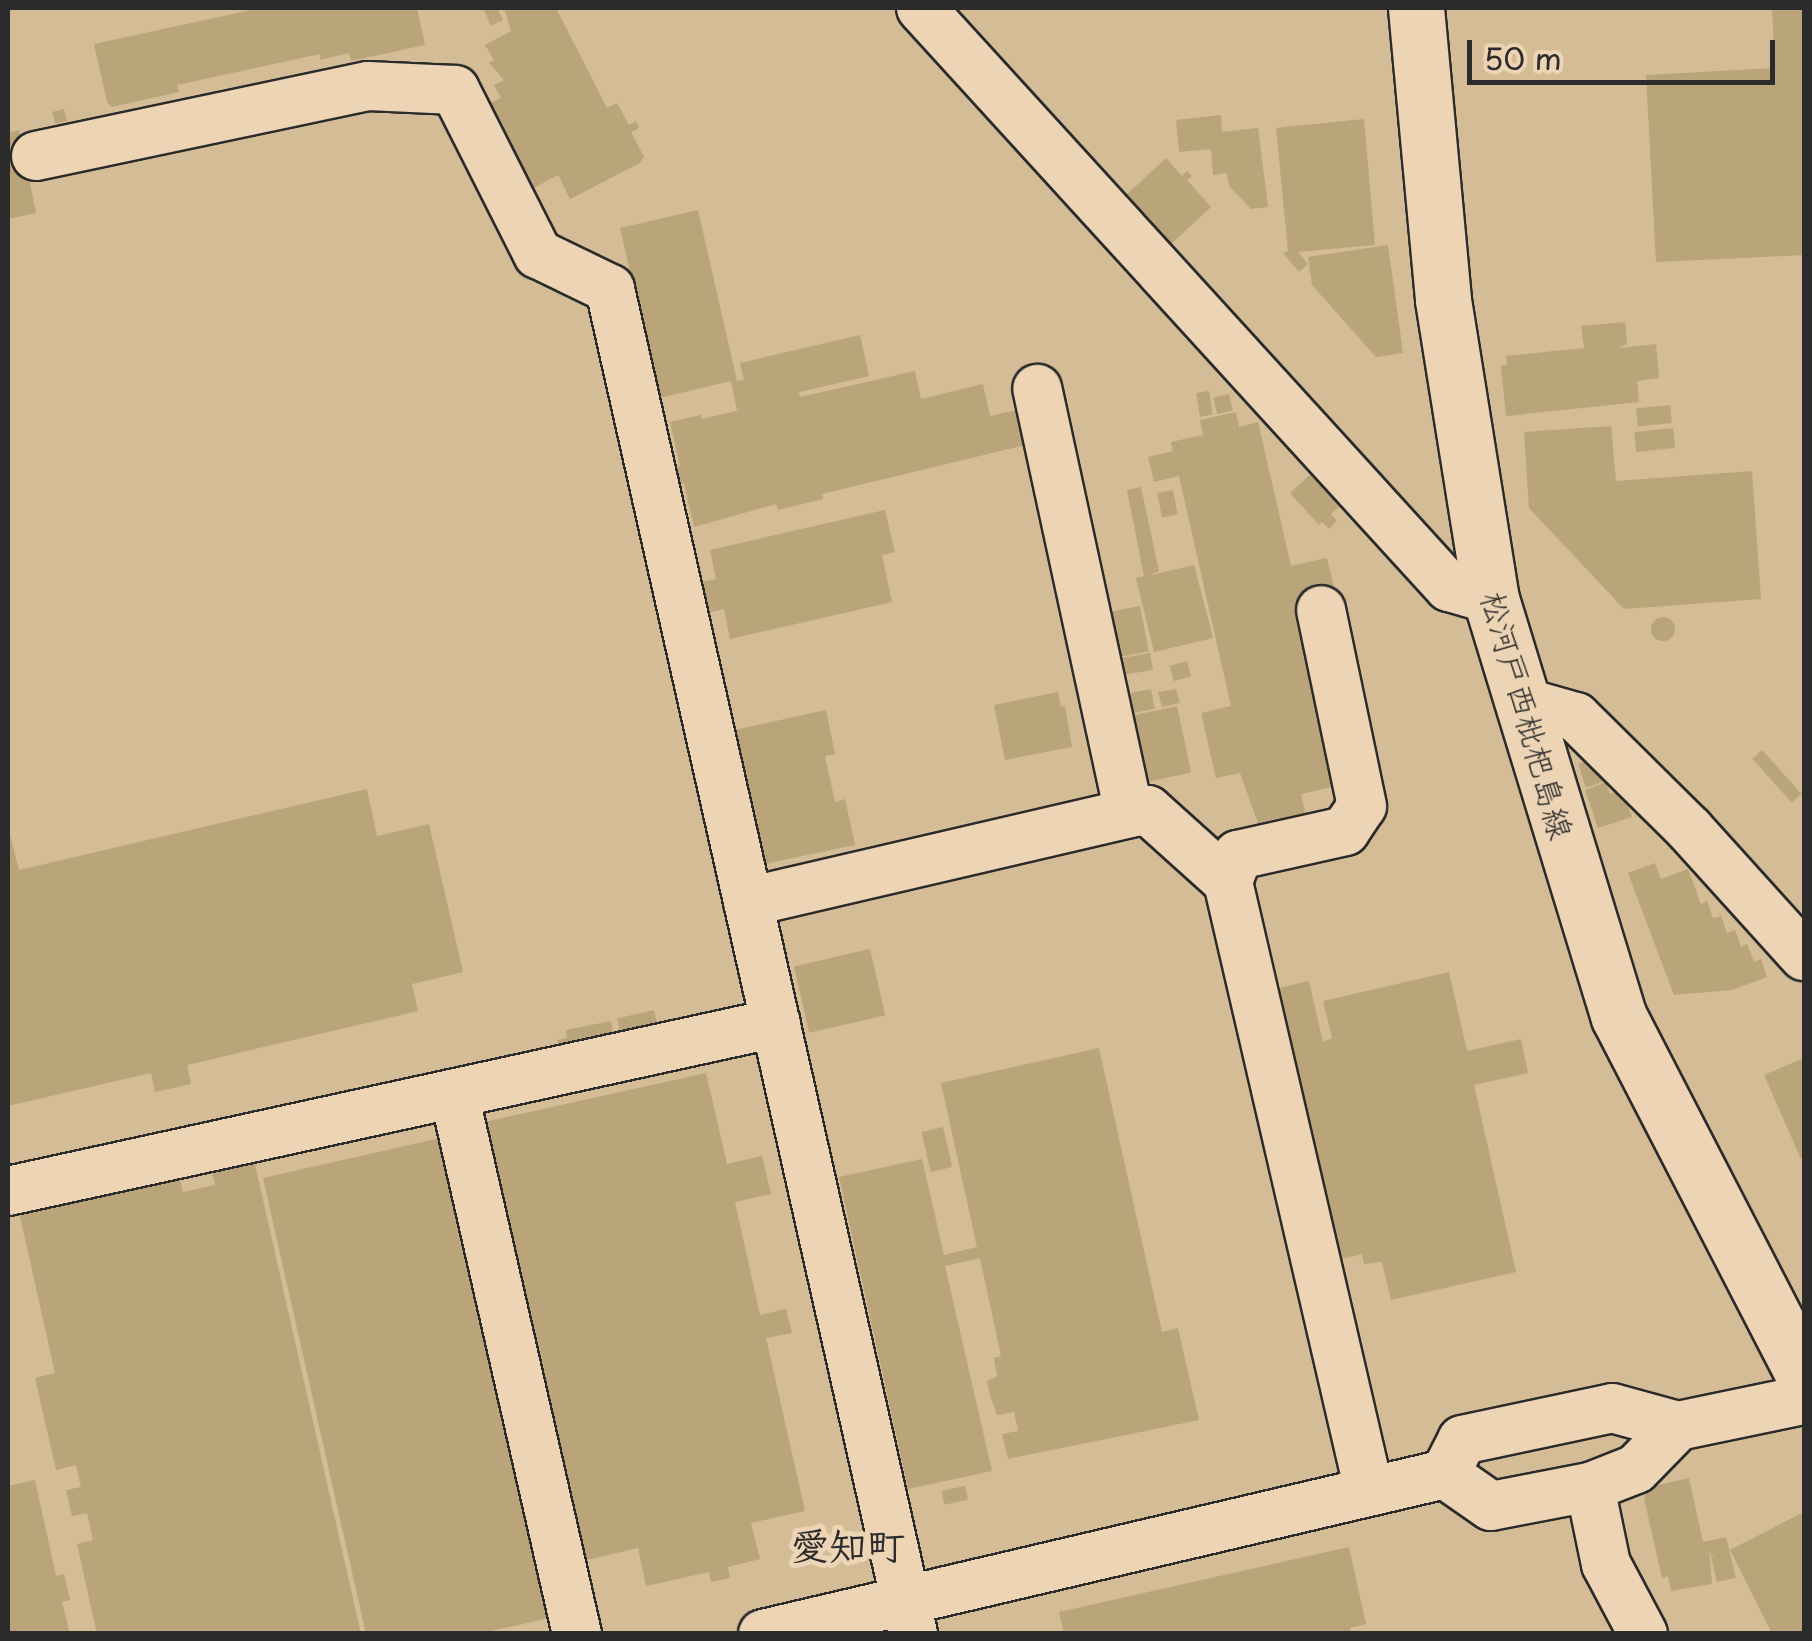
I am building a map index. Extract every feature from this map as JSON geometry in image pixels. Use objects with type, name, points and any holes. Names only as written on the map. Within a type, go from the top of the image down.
[{"type":"main road","name":"松河戸西枇杷島線","points":[[1416,8],[1442,300],[1491,599],[1619,1017],[1804,1375]]},
{"type":"street","points":[[921,8],[1449,587],[1491,599]]},
{"type":"street","points":[[36,156],[368,86],[455,90],[538,254],[610,289],[910,1617]]},
{"type":"street","points":[[1037,389],[1129,813]]},
{"type":"street","points":[[1321,610],[1362,806],[1345,830],[1238,855],[1228,882],[1369,1491]]},
{"type":"street","points":[[1523,702],[1576,718],[1690,830],[1804,956]]},
{"type":"street","points":[[748,902],[1148,810],[1228,882]]},
{"type":"street","points":[[8,1192],[776,1023]]},
{"type":"street","points":[[454,1094],[577,1634]]},
{"type":"street","points":[[1445,1474],[1462,1440],[1612,1408],[1678,1426],[1804,1400]]},
{"type":"street","points":[[763,1634],[910,1617],[1369,1491],[1445,1474],[1491,1506],[1590,1487],[1636,1470],[1678,1426]]},
{"type":"street","points":[[1590,1487],[1606,1564],[1643,1634]]},
{"type":"shaded area","points":[[8,8],[1804,8],[1804,1633],[8,1633]]},
{"type":"building","points":[[261,8],[417,8],[425,45],[351,61],[349,53],[320,60],[320,54],[177,85],[179,92],[112,107],[107,102],[94,44]]},
{"type":"building","points":[[483,8],[497,8],[503,20],[491,26]]},
{"type":"building","points":[[504,8],[556,8],[607,108],[617,103],[629,125],[636,121],[639,128],[631,132],[644,157],[640,163],[570,199],[558,175],[532,189],[488,104],[501,98],[494,85],[504,80],[489,63],[494,60],[485,45],[511,31]]},
{"type":"building","points":[[1772,8],[1804,8],[1804,255],[1656,262],[1646,75],[1775,68]]},
{"type":"building","points":[[64,109],[67,121],[55,124],[52,112]]},
{"type":"building","points":[[1221,115],[1222,132],[1258,128],[1268,207],[1251,209],[1229,186],[1227,173],[1213,175],[1211,149],[1179,152],[1176,120]]},
{"type":"building","points":[[1364,119],[1375,245],[1298,252],[1308,264],[1299,272],[1283,253],[1288,251],[1276,128]]},
{"type":"building","points":[[19,130],[36,213],[8,219],[8,133]]},
{"type":"building","points":[[1166,158],[1182,176],[1187,171],[1192,176],[1187,180],[1211,207],[1169,246],[1124,197]]},
{"type":"building","points":[[698,210],[737,381],[744,380],[740,363],[860,335],[869,376],[799,392],[800,397],[915,371],[921,399],[983,384],[990,416],[1017,410],[1025,445],[822,494],[823,499],[778,510],[776,504],[694,527],[684,483],[671,486],[667,470],[680,466],[670,422],[701,415],[702,419],[748,408],[737,410],[731,381],[659,398],[620,228]]},
{"type":"building","points":[[1388,245],[1403,353],[1376,357],[1312,285],[1308,257]]},
{"type":"building","points":[[1625,322],[1627,344],[1618,348],[1656,344],[1659,378],[1637,381],[1639,402],[1506,416],[1501,366],[1507,365],[1506,356],[1584,348],[1581,326]]},
{"type":"building","points":[[1209,391],[1213,415],[1200,417],[1196,393]]},
{"type":"building","points":[[1229,394],[1233,411],[1217,414],[1213,398]]},
{"type":"building","points":[[1670,405],[1672,423],[1638,426],[1636,409]]},
{"type":"building","points":[[1236,412],[1239,427],[1258,422],[1291,566],[1327,558],[1336,596],[1341,785],[1301,794],[1305,813],[1258,823],[1240,773],[1216,778],[1201,713],[1231,706],[1179,476],[1154,482],[1148,457],[1173,451],[1171,442],[1203,435],[1200,420]]},
{"type":"building","points":[[1611,426],[1616,481],[1752,471],[1761,599],[1624,609],[1529,508],[1524,432]]},
{"type":"building","points":[[1673,428],[1675,448],[1636,452],[1634,432]]},
{"type":"building","points":[[1314,471],[1343,503],[1331,514],[1337,521],[1329,529],[1322,522],[1319,525],[1290,493]]},
{"type":"building","points":[[1141,487],[1159,571],[1148,576],[1194,565],[1213,638],[1154,652],[1136,578],[1144,576],[1127,490]]},
{"type":"building","points":[[1173,490],[1178,515],[1162,518],[1157,493]]},
{"type":"building","points":[[885,510],[895,552],[882,555],[892,602],[730,639],[724,609],[704,614],[696,583],[716,579],[710,550]]},
{"type":"building","points":[[1140,606],[1149,651],[1110,659],[1102,613]]},
{"type":"building","points":[[1663,617],[1672,620],[1672,638],[1663,641],[1654,638],[1651,629],[1654,620]]},
{"type":"building","points":[[1150,653],[1153,670],[1119,676],[1117,659]]},
{"type":"building","points":[[1187,661],[1191,676],[1174,681],[1170,666]]},
{"type":"building","points":[[1151,689],[1155,709],[1134,713],[1130,693]]},
{"type":"building","points":[[1176,689],[1180,703],[1162,707],[1158,692]]},
{"type":"building","points":[[1058,692],[1061,707],[1065,706],[1072,747],[1005,760],[994,705]]},
{"type":"building","points":[[1177,706],[1191,773],[1136,784],[1122,718]]},
{"type":"building","points":[[826,710],[835,754],[825,756],[835,802],[845,799],[855,845],[760,865],[730,731]]},
{"type":"building","points":[[1762,750],[1801,794],[1792,803],[1752,759]]},
{"type":"building","points":[[1599,757],[1607,781],[1586,788],[1578,764]]},
{"type":"building","points":[[1606,782],[1610,794],[1622,790],[1632,817],[1598,828],[1585,790]]},
{"type":"building","points":[[367,789],[377,836],[429,824],[463,972],[412,984],[418,1011],[187,1065],[191,1084],[155,1092],[151,1073],[8,1106],[8,828],[19,870]]},
{"type":"building","points":[[1655,863],[1661,879],[1688,869],[1701,904],[1707,901],[1713,918],[1721,916],[1727,933],[1735,930],[1741,947],[1747,944],[1754,962],[1761,959],[1767,977],[1732,990],[1674,995],[1628,873]]},
{"type":"building","points":[[870,949],[885,1015],[809,1033],[794,967]]},
{"type":"building","points":[[1449,972],[1467,1051],[1521,1039],[1528,1073],[1474,1085],[1516,1272],[1391,1300],[1382,1262],[1364,1264],[1362,1254],[1330,1262],[1267,991],[1309,981],[1323,1042],[1332,1038],[1323,1001]]},
{"type":"building","points":[[654,1010],[659,1032],[622,1041],[617,1019]]},
{"type":"building","points":[[611,1021],[615,1041],[561,1053],[557,1040],[567,1038],[566,1030]]},
{"type":"building","points":[[1099,1048],[1162,1332],[1178,1328],[1199,1420],[1008,1459],[1002,1434],[1018,1431],[1014,1412],[997,1415],[990,1395],[987,1381],[997,1376],[994,1358],[1001,1356],[980,1258],[945,1266],[992,1471],[908,1489],[839,1177],[922,1159],[944,1255],[977,1247],[941,1083]]},
{"type":"building","points":[[1804,1058],[1804,1158],[1801,1159],[1764,1075]]},
{"type":"building","points":[[706,1073],[727,1164],[762,1156],[771,1194],[735,1202],[760,1315],[786,1309],[792,1333],[766,1338],[805,1511],[751,1523],[760,1559],[728,1567],[730,1578],[711,1582],[709,1572],[646,1586],[638,1548],[578,1562],[480,1123]]},
{"type":"building","points":[[943,1127],[952,1167],[931,1172],[922,1132]]},
{"type":"building","points":[[445,1137],[553,1617],[478,1634],[366,1634],[263,1178]]},
{"type":"building","points":[[254,1160],[361,1634],[97,1634],[77,1544],[93,1540],[87,1513],[72,1516],[66,1490],[81,1487],[76,1465],[56,1470],[35,1378],[55,1373],[19,1212],[179,1176],[183,1192],[215,1185],[211,1169]]},
{"type":"building","points":[[1689,1478],[1703,1542],[1726,1537],[1736,1578],[1717,1582],[1711,1557],[1718,1554],[1711,1556],[1709,1548],[1712,1584],[1671,1591],[1668,1576],[1662,1578],[1644,1498],[1650,1487]]},
{"type":"building","points":[[35,1480],[56,1576],[64,1574],[70,1600],[62,1602],[70,1634],[8,1634],[8,1486]]},
{"type":"building","points":[[965,1486],[968,1500],[944,1505],[942,1491]]},
{"type":"building","points":[[1804,1512],[1804,1634],[1772,1634],[1730,1550]]},
{"type":"building","points":[[1349,1547],[1366,1624],[1350,1628],[1351,1634],[1064,1634],[1059,1612]]},
{"type":"district","name":"愛知町","points":[[848,1545]]}]
